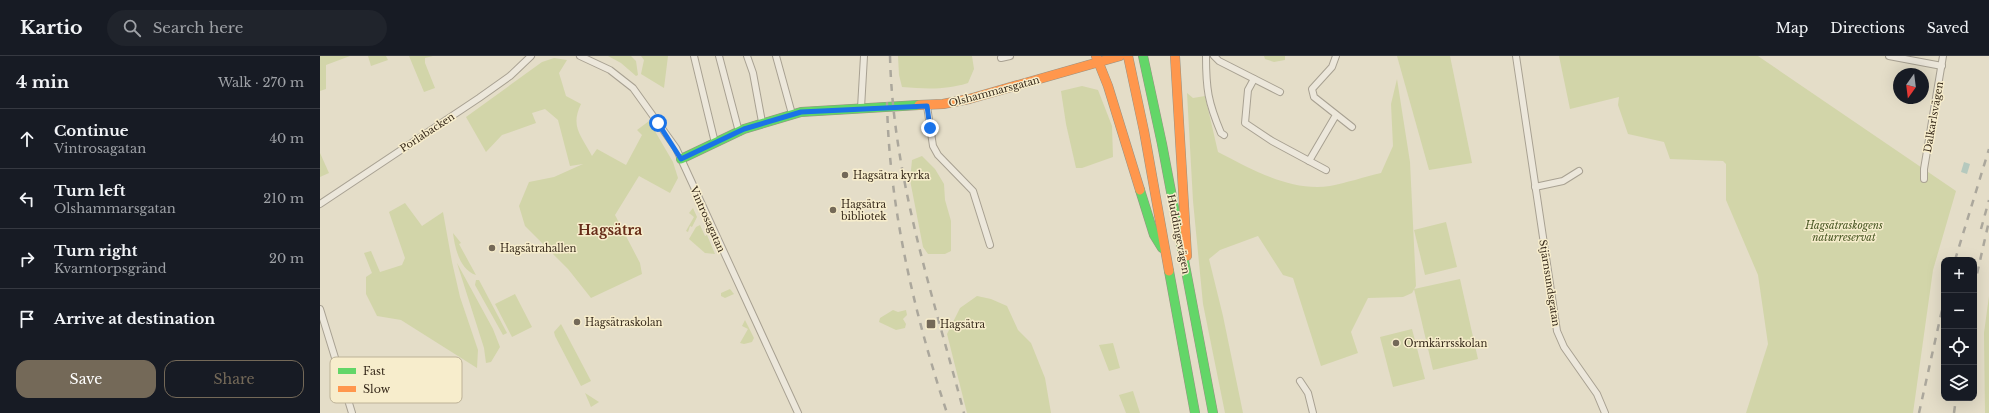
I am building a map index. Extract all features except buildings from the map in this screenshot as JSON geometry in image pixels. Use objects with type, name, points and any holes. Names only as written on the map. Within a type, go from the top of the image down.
[{"type":"main road","name":"Olshammarsgatan","points":[[681,159],[762,122],[792,114],[861,108],[927,106],[969,99],[1097,59],[1107,59],[1120,56]]},
{"type":"main road","name":"Huddingevägen","points":[[1128,56],[1144,130],[1195,413]]},
{"type":"main road","name":"Huddingevägen","points":[[1143,56],[1162,144],[1213,413]]},
{"type":"main road","points":[[1175,56],[1188,250],[1186,274]]},
{"type":"main road","points":[[1097,59],[1108,86],[1154,234],[1166,255]]},
{"type":"street","name":"Porlabacken","points":[[320,204],[480,98],[510,76],[531,56]]},
{"type":"street","name":"Vintrosagatan","points":[[580,56],[614,72],[633,88],[681,159],[703,212],[798,413]]},
{"type":"street","points":[[694,56],[715,143]]},
{"type":"street","points":[[718,56],[739,132]]},
{"type":"street","points":[[747,56],[753,73],[762,122]]},
{"type":"street","points":[[776,56],[792,114]]},
{"type":"street","points":[[861,108],[864,56]]},
{"type":"street","points":[[1001,58],[1010,56]]},
{"type":"street","points":[[1206,56],[1208,96],[1221,133],[1224,135]]},
{"type":"street","points":[[1214,56],[1219,61],[1280,92]]},
{"type":"street","points":[[1336,56],[1332,67],[1312,89],[1312,93],[1314,97],[1352,127]]},
{"type":"street","name":"Stjärnsundsgatan","points":[[1516,56],[1557,331],[1564,347],[1597,394],[1605,413]]},
{"type":"street","points":[[1889,56],[1942,66]]},
{"type":"street","name":"Dalkarlsvägen","points":[[1924,179],[1924,169],[1944,56]]},
{"type":"street","points":[[1254,79],[1248,90],[1245,123],[1272,141],[1326,170]]},
{"type":"street","points":[[927,106],[933,146],[938,155],[973,191],[990,245]]},
{"type":"street","points":[[1310,161],[1336,115]]},
{"type":"street","points":[[1535,187],[1563,181],[1579,171]]},
{"type":"street","points":[[320,309],[335,357]]},
{"type":"street","points":[[320,333],[327,331]]},
{"type":"street","points":[[1300,381],[1308,393],[1313,413]]},
{"type":"street","points":[[349,403],[352,413]]},
{"type":"green space","points":[[320,56],[350,56],[326,65],[326,89],[320,91]]},
{"type":"green space","points":[[368,56],[386,56],[388,60],[371,66]]},
{"type":"green space","points":[[409,56],[433,56],[425,58],[425,63],[435,88],[424,92]]},
{"type":"green space","points":[[608,56],[631,56],[636,61],[638,75],[636,76],[621,63]]},
{"type":"green space","points":[[641,56],[668,56],[664,88],[641,74],[644,60]]},
{"type":"green space","points":[[898,56],[972,56],[974,69],[968,83],[952,87],[902,87],[899,75]]},
{"type":"green space","points":[[1264,56],[1285,56],[1285,60],[1274,62],[1265,59]]},
{"type":"green space","points":[[1397,56],[1450,56],[1472,163],[1429,170]]},
{"type":"green space","name":"Hagsätraskogens naturreservat","points":[[1559,56],[1758,56],[1956,191],[1933,270],[1913,413],[1746,413],[1768,344],[1758,275],[1726,200],[1726,164],[1723,161],[1670,159],[1664,142],[1628,134],[1618,105],[1619,97],[1570,109]]},
{"type":"green space","points":[[554,58],[567,60],[559,73],[566,96],[581,104],[577,119],[578,131],[592,156],[597,149],[626,165],[642,135],[637,130],[649,121],[673,162],[678,178],[670,193],[639,176],[615,215],[640,263],[642,274],[591,298],[568,269],[525,226],[519,206],[529,182],[554,177],[583,164],[570,166],[558,120],[545,109],[532,113],[536,123],[502,135],[486,152],[466,117],[542,62]]},
{"type":"green space","points":[[1397,79],[1410,162],[1416,286],[1412,293],[1403,297],[1368,298],[1351,332],[1358,353],[1321,366],[1293,278],[1283,275],[1258,236],[1220,250],[1209,259],[1223,316],[1243,413],[1225,413],[1203,304],[1193,201],[1187,93],[1193,98],[1205,96],[1218,152],[1272,178],[1301,186],[1330,186],[1381,173],[1393,146],[1391,104]]},
{"type":"green space","points":[[1082,86],[1098,90],[1112,126],[1113,157],[1082,168],[1076,168],[1066,124],[1061,91]]},
{"type":"green space","points":[[320,153],[329,173],[320,177]]},
{"type":"green space","points":[[922,156],[935,169],[944,184],[945,200],[951,221],[951,251],[945,254],[928,254],[923,247],[910,180],[912,160]]},
{"type":"green space","points":[[405,203],[422,226],[443,212],[460,297],[478,350],[477,368],[462,359],[462,357],[460,357],[401,320],[377,316],[366,294],[366,277],[372,273],[364,253],[371,251],[380,272],[402,265],[405,258],[389,212]]},
{"type":"green space","points":[[693,208],[697,217],[692,227],[690,226],[688,232],[686,231],[694,217],[689,213]]},
{"type":"green space","points":[[1446,222],[1457,267],[1425,275],[1414,230]]},
{"type":"green space","points":[[700,225],[705,236],[707,235],[715,254],[705,253],[689,239],[696,227]]},
{"type":"green space","points":[[453,233],[461,243],[459,244],[476,275],[466,269],[462,264],[455,246]]},
{"type":"green space","points":[[457,263],[493,329],[500,347],[491,362],[486,363],[484,348]]},
{"type":"green space","points":[[1460,279],[1478,359],[1433,370],[1414,289]]},
{"type":"green space","points":[[476,280],[479,280],[507,333],[503,335],[475,285]]},
{"type":"green space","points":[[730,289],[734,294],[725,298],[721,296],[721,293]]},
{"type":"green space","points":[[515,294],[532,327],[512,337],[495,304]]},
{"type":"green space","points":[[977,296],[991,299],[1007,306],[1018,330],[1031,343],[1045,378],[1051,413],[967,413],[947,334],[960,308]]},
{"type":"green space","points":[[1989,296],[1989,413],[1985,413],[1984,333]]},
{"type":"green space","points":[[893,310],[898,312],[906,310],[907,315],[903,319],[906,324],[905,328],[896,330],[879,322],[880,318]]},
{"type":"green space","points":[[745,320],[754,338],[752,342],[744,344],[740,343],[748,329],[742,326]]},
{"type":"green space","points":[[561,324],[591,381],[581,386],[555,336],[554,332]]},
{"type":"green space","points":[[1412,329],[1425,379],[1393,387],[1380,337]]},
{"type":"green space","points":[[1113,343],[1120,368],[1109,371],[1099,345]]},
{"type":"green space","points":[[1133,391],[1140,413],[1126,413],[1119,395]]},
{"type":"green space","points":[[585,393],[599,402],[591,407]]},
{"type":"shaded area","points":[[1964,162],[1970,164],[1967,174],[1961,172]]},
{"type":"railway","points":[[890,56],[898,147],[916,236],[964,413]]},
{"type":"railway","points":[[887,102],[893,181],[905,259],[924,337],[947,413]]},
{"type":"railway","points":[[1956,257],[1989,149]]},
{"type":"railway","points":[[1981,229],[1989,200]]},
{"type":"railway","points":[[1977,274],[1989,221]]},
{"type":"railway","points":[[1919,413],[1941,314]]},
{"type":"railway","points":[[1954,413],[1956,401]]},
{"type":"traffic: fast","points":[[1143,56],[1162,144],[1213,413]]},
{"type":"traffic: fast","points":[[681,159],[744,129],[801,112],[919,105]]},
{"type":"traffic: fast","points":[[1140,190],[1154,235],[1162,248]]},
{"type":"traffic: fast","points":[[1169,271],[1195,413]]},
{"type":"traffic: slow","points":[[1096,56],[1108,86],[1140,190]]},
{"type":"traffic: slow","points":[[919,105],[943,104],[969,99],[1120,56]]},
{"type":"traffic: slow","points":[[1128,56],[1144,131],[1169,271]]},
{"type":"traffic: slow","points":[[1175,56],[1187,256]]},
{"type":"place","name":"Hagsätra kyrka","points":[[845,175]]},
{"type":"place","name":"Hagsätra bibliotek","points":[[833,210]]},
{"type":"place","name":"Hagsätrahallen","points":[[492,248]]},
{"type":"place","name":"Hagsätraskolan","points":[[577,322]]},
{"type":"place","name":"Hagsätra","points":[[931,324]]},
{"type":"place","name":"Ormkärrsskolan","points":[[1396,343]]},
{"type":"district","name":"Hagsätra","points":[[610,230]]},
{"type":"route","points":[[658,123],[676,148],[681,159],[744,129],[762,122],[801,112],[852,108],[927,106],[930,128]]}]
